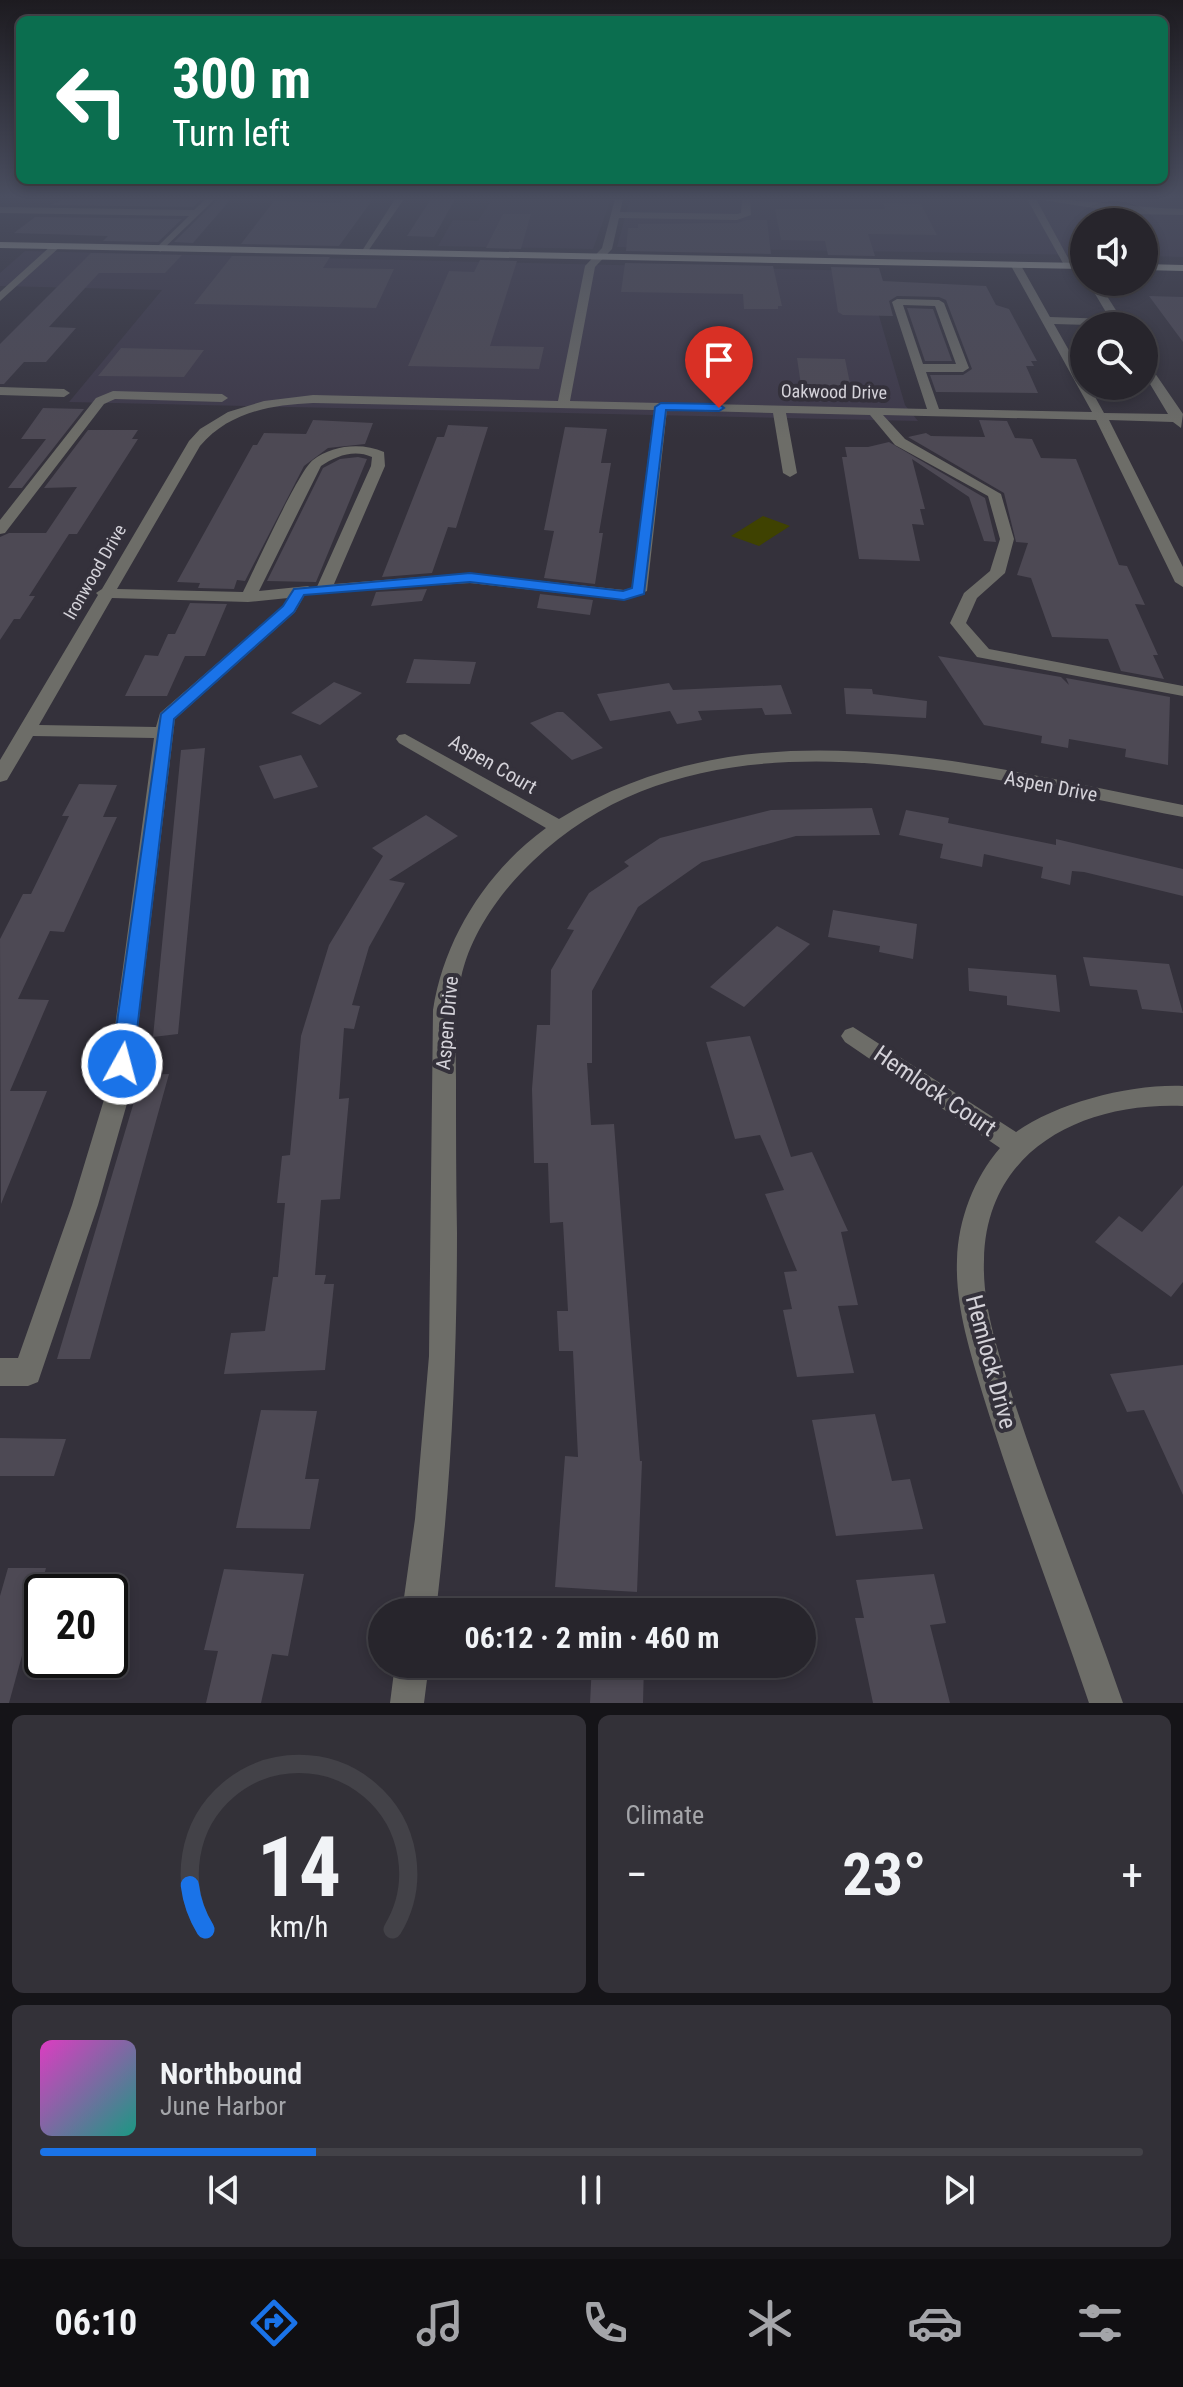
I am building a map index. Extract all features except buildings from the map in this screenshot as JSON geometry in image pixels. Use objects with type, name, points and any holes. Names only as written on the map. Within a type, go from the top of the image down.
[{"type":"street","points":[[0,298],[21,278]]},
{"type":"street","points":[[563,405],[588,278]]},
{"type":"street","points":[[1023,278],[1100,416],[1183,582]]},
{"type":"street","points":[[919,368],[963,368],[939,303],[897,302],[910,342],[934,412]]},
{"type":"street","points":[[1045,320],[1070,321]]},
{"type":"street","points":[[1158,386],[1181,421]]},
{"type":"street","points":[[0,391],[64,393]]},
{"type":"street","points":[[0,530],[100,401],[113,395],[222,398]]},
{"type":"street","name":"Oakwood Drive","points":[[246,410],[313,399],[1100,416],[1181,421]]},
{"type":"street","points":[[104,593],[248,597],[470,578],[624,595],[639,591],[661,407]]},
{"type":"street","points":[[779,409],[790,473]]},
{"type":"street","name":"Ironwood Drive","points":[[0,776],[104,593],[201,435],[223,419],[246,410]]},
{"type":"street","points":[[873,411],[900,442],[994,494],[1007,539],[997,573],[970,596],[958,623],[983,653],[1183,691]]},
{"type":"street","points":[[248,597],[315,464],[339,452],[372,450],[379,455],[378,466],[324,589]]},
{"type":"street","points":[[0,1372],[28,1372],[85,1205],[118,1093],[166,717],[289,609],[299,592]]},
{"type":"street","points":[[27,730],[164,733]]},
{"type":"street","name":"Aspen Court","points":[[405,739],[559,827]]},
{"type":"street","name":"Aspen Drive","points":[[421,1598],[431,1519],[443,1356],[441,1088],[447,995],[452,966],[478,914],[508,872],[535,845],[575,816],[626,791],[685,772],[735,761],[799,754],[841,754],[922,763],[1183,811]]},
{"type":"street","name":"Hemlock Court","points":[[853,1036],[1017,1146]]},
{"type":"street","name":"Hemlock Drive","points":[[1106,1703],[1013,1444],[972,1298],[969,1261],[976,1220],[990,1184],[1017,1146],[1054,1122],[1103,1105],[1162,1094],[1183,1096]]},
{"type":"street","points":[[407,1703],[410,1678]]},
{"type":"shaded area","points":[[0,278],[868,278],[905,405],[918,421],[69,402],[162,290],[0,286]]},
{"type":"shaded area","points":[[763,516],[790,526],[759,546],[731,536]]},
{"type":"route","points":[[122,1064],[166,717],[289,609],[299,592],[470,578],[624,595],[639,591],[661,407],[719,408]]}]
